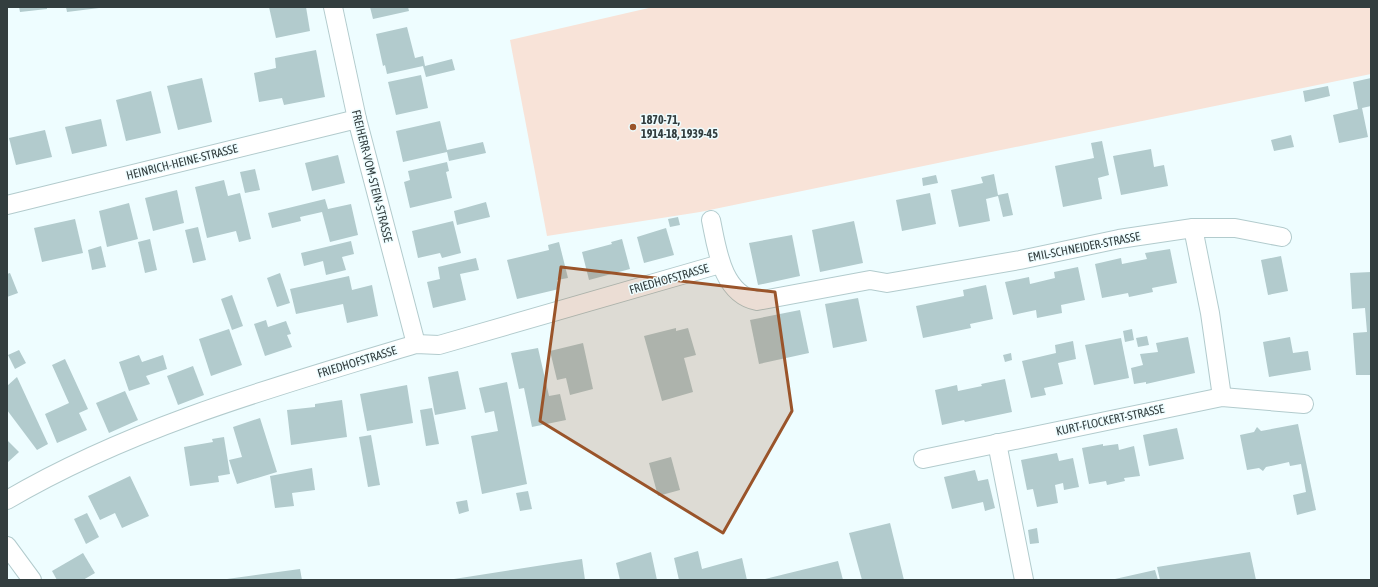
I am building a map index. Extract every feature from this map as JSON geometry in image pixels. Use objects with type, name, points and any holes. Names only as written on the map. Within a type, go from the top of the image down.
[{"type":"street","name":"FREIHERR-VOM-STEIN-STRASSE","points":[[333,7],[356,119],[416,344]]},
{"type":"street","name":"HEINRICH-HEINE-STRASSE","points":[[7,205],[356,119]]},
{"type":"street","name":"FRIEDHOFSTRASSE","points":[[711,220],[720,264],[734,287],[746,298],[757,301],[870,280],[887,283]]},
{"type":"street","name":"EMIL-SCHNEIDER-STRASSE","points":[[887,283],[1020,260],[1119,239],[1193,228],[1235,228],[1282,237]]},
{"type":"street","points":[[1193,228],[1210,313],[1222,397]]},
{"type":"street","name":"FRIEDHOFSTRASSE","points":[[7,500],[62,471],[180,420],[303,378],[416,344],[439,345],[720,264]]},
{"type":"street","name":"KURT-FLOCKERT-STRASSE","points":[[923,459],[1222,397],[1304,404]]},
{"type":"street","points":[[997,443],[1024,580]]},
{"type":"street","points":[[7,546],[32,580]]},
{"type":"highlighted area","points":[[561,267],[775,292],[792,411],[723,533],[540,421]]},
{"type":"shaded area","points":[[653,7],[1371,7],[1371,74],[700,212],[547,236],[510,40]]},
{"type":"building","points":[[19,7],[47,7],[47,9],[20,12]]},
{"type":"building","points":[[66,7],[99,7],[99,8],[67,12]]},
{"type":"building","points":[[269,7],[306,7],[310,31],[276,38]]},
{"type":"building","points":[[370,7],[408,7],[409,11],[373,19]]},
{"type":"building","points":[[407,27],[415,58],[423,56],[425,66],[452,59],[455,70],[426,77],[423,66],[387,74],[385,65],[383,66],[376,34]]},
{"type":"building","points":[[316,50],[325,97],[284,105],[282,98],[259,102],[254,73],[276,68],[275,58]]},
{"type":"building","points":[[421,75],[428,108],[396,115],[388,82]]},
{"type":"building","points":[[202,78],[212,122],[178,130],[167,86]]},
{"type":"building","points":[[1371,78],[1371,106],[1362,108],[1368,137],[1339,143],[1333,115],[1358,109],[1353,82]]},
{"type":"building","points":[[1328,86],[1330,96],[1305,102],[1303,91]]},
{"type":"building","points":[[151,91],[161,133],[126,141],[116,100]]},
{"type":"building","points":[[101,119],[107,146],[72,154],[65,127]]},
{"type":"building","points":[[440,121],[447,150],[483,142],[486,153],[449,161],[447,152],[403,162],[396,131]]},
{"type":"building","points":[[45,130],[52,157],[16,165],[9,138]]},
{"type":"building","points":[[1291,135],[1294,147],[1274,151],[1271,140]]},
{"type":"building","points":[[1102,141],[1109,175],[1098,178],[1102,199],[1063,207],[1055,166],[1094,158],[1091,143]]},
{"type":"building","points":[[1151,149],[1154,167],[1164,165],[1168,186],[1121,195],[1113,156]]},
{"type":"building","points":[[338,155],[345,183],[312,191],[305,163]]},
{"type":"building","points":[[447,162],[449,171],[446,172],[452,198],[410,208],[404,182],[410,180],[408,171]]},
{"type":"building","points":[[255,169],[260,190],[245,193],[240,172]]},
{"type":"building","points":[[994,174],[998,195],[1008,193],[1013,215],[1003,217],[998,196],[986,199],[990,221],[959,227],[951,190],[983,183],[981,177]]},
{"type":"building","points":[[936,175],[938,183],[923,186],[922,178]]},
{"type":"building","points":[[224,180],[228,196],[240,193],[251,239],[239,242],[236,231],[207,238],[195,187]]},
{"type":"building","points":[[177,190],[184,223],[153,231],[145,198]]},
{"type":"building","points":[[930,193],[936,224],[902,231],[896,200]]},
{"type":"building","points":[[325,199],[328,209],[351,204],[358,235],[330,242],[322,212],[300,217],[301,221],[272,228],[268,213]]},
{"type":"building","points":[[486,202],[490,217],[457,225],[454,211]]},
{"type":"building","points":[[129,203],[138,239],[107,247],[99,211]]},
{"type":"building","points":[[678,217],[680,225],[670,227],[668,219]]},
{"type":"building","points":[[75,219],[83,253],[42,262],[34,228]]},
{"type":"building","points":[[453,221],[461,253],[442,258],[440,253],[418,258],[412,231]]},
{"type":"building","points":[[854,221],[863,263],[820,272],[812,230]]},
{"type":"building","points":[[198,227],[206,260],[193,263],[185,230]]},
{"type":"building","points":[[666,228],[674,255],[644,263],[637,237]]},
{"type":"building","points":[[792,235],[800,276],[758,285],[749,243]]},
{"type":"building","points":[[150,239],[157,270],[145,273],[138,242]]},
{"type":"building","points":[[622,239],[630,269],[589,280],[582,252],[612,244],[611,242]]},
{"type":"building","points":[[351,241],[354,254],[342,257],[346,270],[326,275],[323,261],[304,266],[301,253]]},
{"type":"building","points":[[559,242],[568,278],[557,280],[559,289],[517,299],[507,260],[549,250],[548,245]]},
{"type":"building","points":[[101,246],[106,267],[92,270],[88,250]]},
{"type":"building","points":[[1170,249],[1177,283],[1152,288],[1153,292],[1129,297],[1128,293],[1102,298],[1095,264],[1121,258],[1122,264],[1147,259],[1145,253]]},
{"type":"building","points":[[1281,256],[1288,291],[1268,295],[1261,260]]},
{"type":"building","points":[[476,258],[479,270],[460,274],[466,300],[433,308],[427,282],[440,279],[438,267]]},
{"type":"building","points":[[1078,267],[1085,300],[1061,305],[1062,313],[1037,318],[1036,310],[1013,315],[1005,282],[1029,277],[1030,284],[1055,278],[1054,272]]},
{"type":"building","points":[[1371,272],[1371,375],[1356,375],[1353,333],[1367,332],[1365,308],[1352,309],[1350,273]]},
{"type":"building","points":[[10,273],[18,293],[7,297],[7,274]]},
{"type":"building","points":[[280,273],[290,303],[277,307],[267,278]]},
{"type":"building","points":[[349,276],[352,290],[372,285],[378,316],[347,323],[343,304],[296,314],[290,289]]},
{"type":"building","points":[[986,285],[993,319],[970,324],[971,328],[923,338],[916,306],[964,296],[963,290]]},
{"type":"building","points":[[232,295],[243,326],[232,330],[221,299]]},
{"type":"building","points":[[858,298],[867,341],[833,348],[825,304]]},
{"type":"building","points":[[800,310],[809,353],[759,364],[750,320]]},
{"type":"building","points":[[266,320],[268,327],[286,321],[291,334],[287,335],[292,347],[265,356],[254,324]]},
{"type":"building","points":[[676,328],[676,331],[688,328],[696,355],[684,358],[693,392],[662,401],[644,336]]},
{"type":"building","points":[[229,329],[242,365],[211,376],[199,339]]},
{"type":"building","points":[[1132,329],[1134,340],[1125,342],[1123,331]]},
{"type":"building","points":[[1147,336],[1149,345],[1138,347],[1136,338]]},
{"type":"building","points":[[1188,337],[1195,373],[1146,384],[1146,382],[1134,384],[1131,368],[1143,365],[1140,354],[1158,352],[1156,343]]},
{"type":"building","points":[[1290,337],[1293,353],[1308,351],[1311,370],[1269,377],[1263,342]]},
{"type":"building","points":[[1121,338],[1129,378],[1094,385],[1085,345]]},
{"type":"building","points":[[1073,341],[1076,359],[1058,363],[1063,384],[1044,388],[1046,395],[1031,398],[1022,361],[1056,353],[1055,345]]},
{"type":"building","points":[[583,343],[593,389],[570,395],[566,378],[557,380],[550,351]]},
{"type":"building","points":[[538,348],[549,396],[560,394],[566,420],[532,427],[524,388],[519,389],[511,353]]},
{"type":"building","points":[[19,350],[26,363],[15,369],[8,355]]},
{"type":"building","points":[[1011,353],[1012,360],[1005,362],[1003,355]]},
{"type":"building","points":[[139,355],[142,362],[163,355],[167,369],[146,376],[150,384],[129,391],[119,362]]},
{"type":"building","points":[[65,359],[88,409],[79,413],[87,430],[57,443],[45,414],[69,403],[52,365]]},
{"type":"building","points":[[193,366],[204,395],[178,405],[167,376]]},
{"type":"building","points":[[458,371],[466,409],[435,415],[428,377]]},
{"type":"building","points":[[17,377],[48,444],[37,450],[7,410],[7,386]]},
{"type":"building","points":[[1005,379],[1012,412],[965,422],[964,420],[942,425],[935,390],[957,385],[958,391]]},
{"type":"building","points":[[507,382],[527,484],[482,494],[471,436],[498,431],[494,411],[485,413],[479,388]]},
{"type":"building","points":[[407,385],[413,423],[367,431],[360,394]]},
{"type":"building","points":[[125,391],[138,420],[109,433],[96,403]]},
{"type":"building","points":[[342,400],[347,437],[291,445],[287,410],[315,407],[315,404]]},
{"type":"building","points":[[432,408],[439,444],[426,446],[420,410]]},
{"type":"building","points":[[260,418],[277,472],[237,484],[229,460],[242,457],[233,427]]},
{"type":"building","points":[[1298,424],[1316,510],[1297,515],[1293,495],[1306,492],[1301,464],[1290,466],[1289,462],[1266,467],[1263,471],[1259,468],[1247,470],[1240,435],[1254,432],[1257,427],[1261,431]]},
{"type":"building","points":[[1177,428],[1184,459],[1149,466],[1143,435]]},
{"type":"building","points":[[371,435],[380,485],[368,487],[359,437]]},
{"type":"building","points":[[224,437],[230,474],[218,476],[219,482],[190,486],[184,447],[213,442],[212,439]]},
{"type":"building","points":[[7,440],[19,452],[7,463]]},
{"type":"building","points":[[1103,444],[1103,446],[1118,444],[1119,450],[1134,446],[1140,476],[1124,478],[1125,481],[1107,485],[1106,481],[1089,484],[1082,448]]},
{"type":"building","points":[[1057,453],[1059,461],[1073,458],[1079,487],[1064,490],[1063,483],[1055,485],[1058,503],[1037,507],[1033,489],[1027,490],[1021,460]]},
{"type":"building","points":[[671,457],[680,490],[658,496],[649,463]]},
{"type":"building","points":[[312,468],[315,490],[292,493],[294,506],[275,508],[270,476]]},
{"type":"building","points":[[975,470],[978,481],[988,479],[995,508],[985,511],[983,502],[952,509],[944,477]]},
{"type":"building","points":[[130,476],[149,516],[122,528],[115,513],[100,520],[88,496]]},
{"type":"building","points":[[528,491],[532,509],[520,511],[516,493]]},
{"type":"building","points":[[467,500],[469,511],[459,514],[456,502]]},
{"type":"building","points":[[87,513],[99,537],[86,544],[74,519]]},
{"type":"building","points":[[890,523],[904,580],[862,580],[849,533]]},
{"type":"building","points":[[1037,528],[1039,543],[1030,544],[1028,530]]},
{"type":"building","points":[[698,551],[702,569],[742,558],[747,580],[679,580],[674,558]]},
{"type":"building","points":[[651,552],[657,580],[620,580],[616,563]]},
{"type":"building","points":[[1250,552],[1256,580],[1160,580],[1157,567]]},
{"type":"building","points":[[83,553],[95,573],[83,580],[57,580],[52,571]]},
{"type":"building","points":[[582,559],[585,580],[454,580],[454,579]]},
{"type":"building","points":[[838,561],[843,580],[765,580],[765,579]]},
{"type":"building","points":[[300,569],[302,580],[227,580],[227,579]]},
{"type":"building","points":[[1155,570],[1158,580],[1115,580],[1115,579]]},
{"type":"place","name":"1870-71, 1914-18, 1939-45","points":[[633,127]]}]
